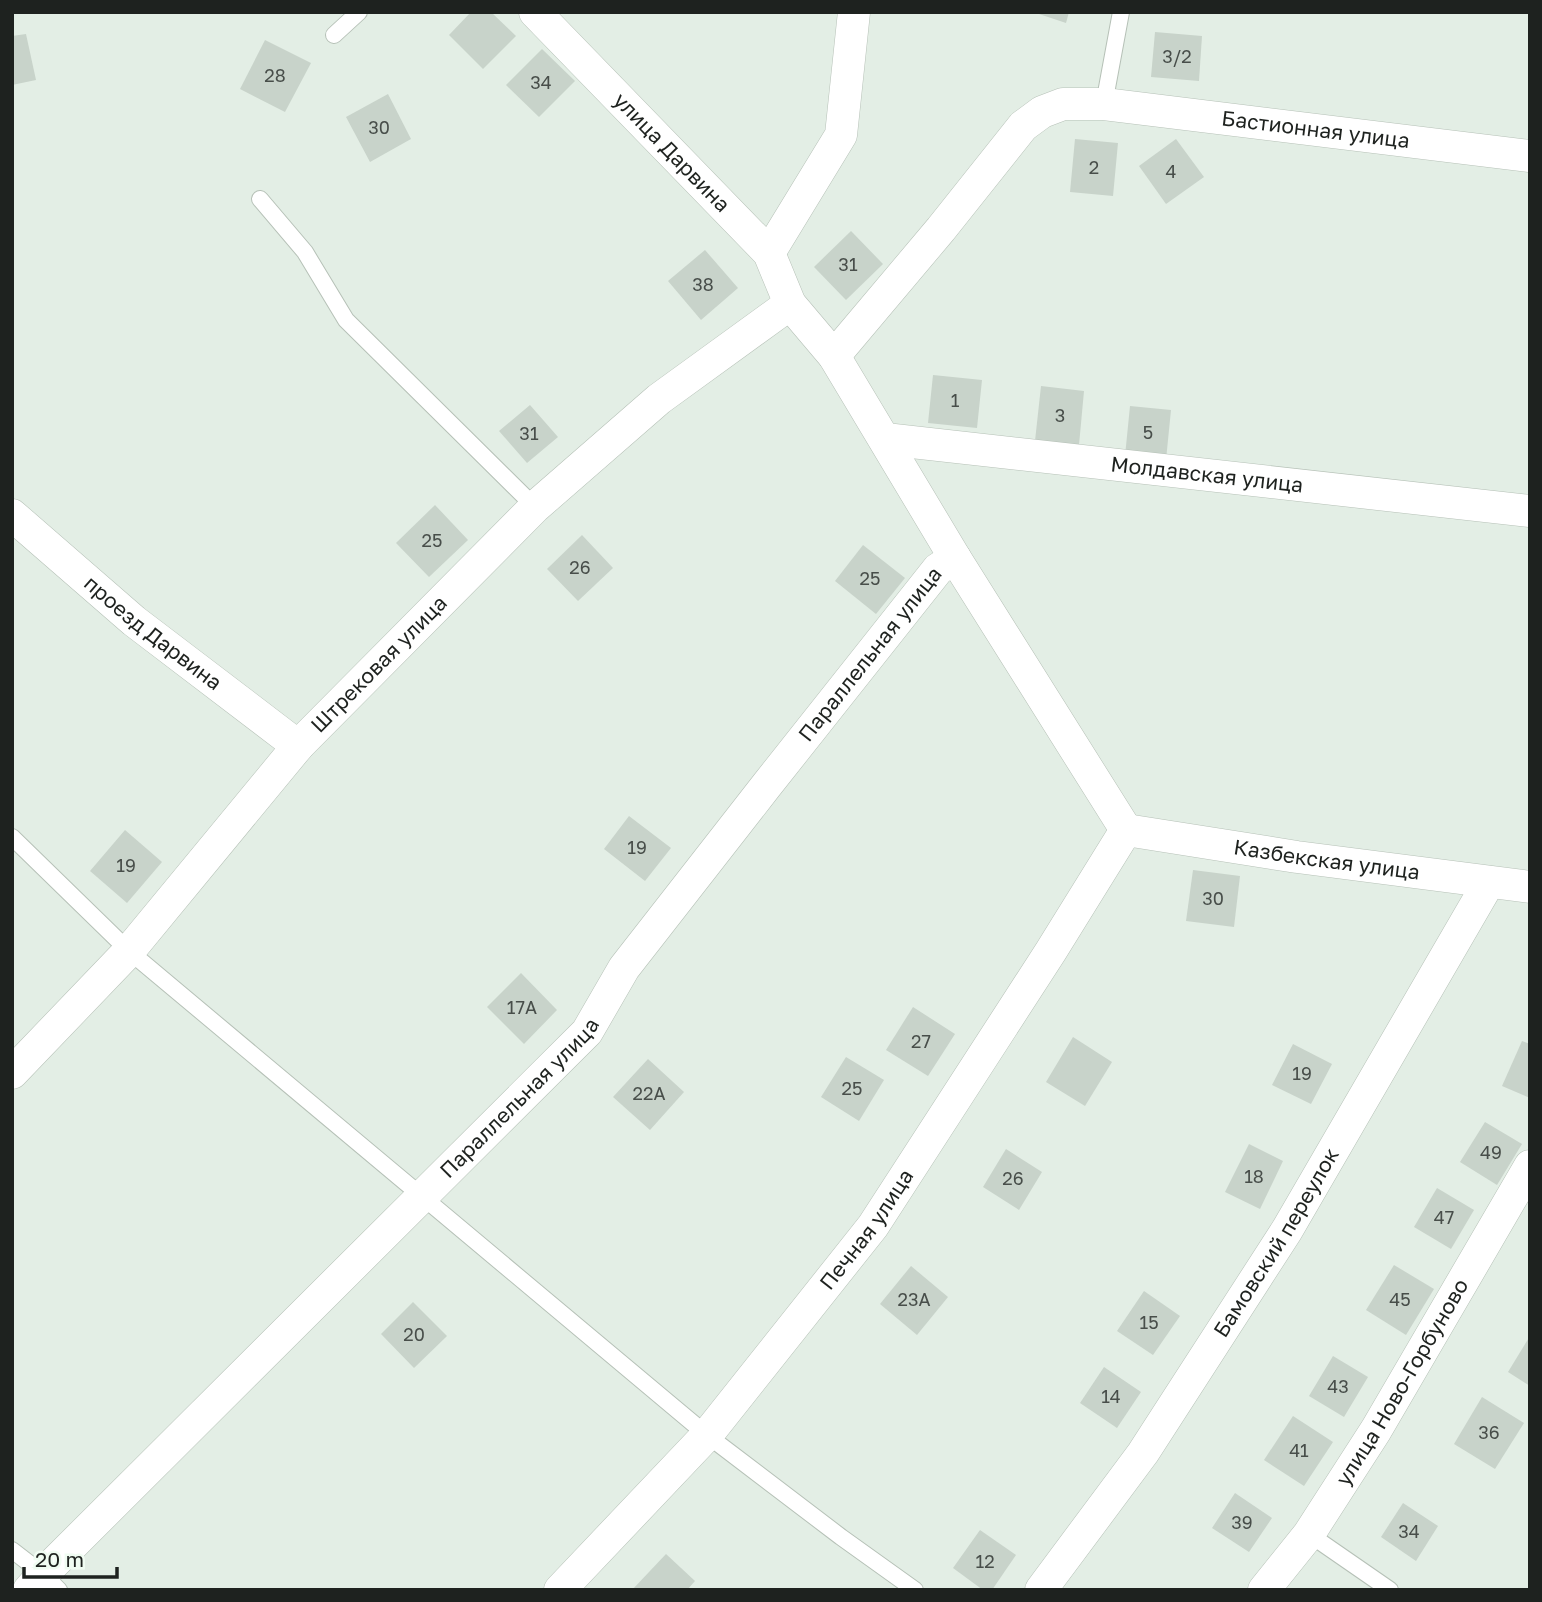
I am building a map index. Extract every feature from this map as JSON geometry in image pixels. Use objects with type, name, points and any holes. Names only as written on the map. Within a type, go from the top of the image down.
[{"type":"street","name":"улица Дарвина","points":[[535,12],[769,253],[790,304],[834,356],[954,558],[1126,830]]},
{"type":"street","points":[[769,253],[841,135],[854,12]]},
{"type":"street","name":"Бастионная улица","points":[[834,356],[1023,127],[1042,112],[1063,104],[1104,104],[1530,156]]},
{"type":"street","name":"Штрековая улица","points":[[12,1073],[129,951],[298,746],[535,507],[659,399],[790,304]]},
{"type":"street","name":"Молдавская улица","points":[[885,439],[1530,511]]},
{"type":"street","name":"проезд Дарвина","points":[[12,515],[134,621],[298,746]]},
{"type":"street","name":"Параллельная улица","points":[[44,1584],[587,1032],[624,968],[938,569],[954,558]]},
{"type":"street","name":"Казбекская улица","points":[[1126,830],[1297,857],[1530,887]]},
{"type":"street","name":"Печная улица","points":[[560,1590],[707,1435],[873,1226],[1126,830]]},
{"type":"street","name":"Бамовский переулок","points":[[1041,1590],[1143,1453],[1287,1230],[1489,882]]},
{"type":"street","name":"улица Ново-Горбуново","points":[[1264,1590],[1309,1534],[1376,1430],[1530,1166]]},
{"type":"lane","points":[[334,35],[359,12]]},
{"type":"lane","points":[[1104,104],[1121,12]]},
{"type":"lane","points":[[260,199],[305,252],[346,320],[535,507]]},
{"type":"lane","points":[[12,837],[129,951],[707,1435],[915,1590]]},
{"type":"lane","points":[[1309,1534],[1390,1590]]},
{"type":"lane","points":[[12,1550],[44,1584]]},
{"type":"building","points":[[471,12],[491,12],[516,36],[483,69],[449,35]]},
{"type":"building","points":[[1033,12],[1069,12],[1066,23]]},
{"type":"building","points":[[1155,32],[1202,36],[1199,81],[1151,77]]},
{"type":"building","points":[[26,34],[36,80],[12,85],[12,36]]},
{"type":"building","points":[[265,40],[311,63],[285,112],[240,89]]},
{"type":"building","points":[[542,49],[575,81],[539,117],[506,85]]},
{"type":"building","points":[[388,94],[411,139],[370,162],[346,117]]},
{"type":"building","points":[[1075,139],[1118,143],[1113,196],[1070,192]]},
{"type":"building","points":[[1176,139],[1204,177],[1166,204],[1139,166]]},
{"type":"building","points":[[851,231],[883,264],[846,300],[814,267]]},
{"type":"building","points":[[705,250],[738,288],[701,320],[668,281]]},
{"type":"building","points":[[933,375],[982,380],[977,428],[928,423]]},
{"type":"building","points":[[1041,386],[1084,391],[1079,445],[1035,441]]},
{"type":"building","points":[[530,405],[558,437],[527,463],[499,431]]},
{"type":"building","points":[[1130,406],[1171,410],[1166,460],[1125,456]]},
{"type":"building","points":[[435,505],[468,540],[429,577],[396,543]]},
{"type":"building","points":[[582,535],[613,568],[578,601],[547,569]]},
{"type":"building","points":[[863,545],[905,578],[876,614],[835,581]]},
{"type":"building","points":[[629,816],[671,848],[645,881],[604,849]]},
{"type":"building","points":[[125,830],[162,862],[127,903],[90,871]]},
{"type":"building","points":[[1193,870],[1240,876],[1234,927],[1186,921]]},
{"type":"building","points":[[521,973],[557,1010],[524,1044],[487,1007]]},
{"type":"building","points":[[913,1007],[955,1034],[928,1076],[886,1050]]},
{"type":"building","points":[[1073,1037],[1112,1062],[1085,1106],[1046,1082]]},
{"type":"building","points":[[1522,1041],[1530,1044],[1530,1098],[1502,1086]]},
{"type":"building","points":[[1293,1044],[1332,1064],[1311,1104],[1272,1085]]},
{"type":"building","points":[[846,1057],[884,1080],[859,1121],[821,1097]]},
{"type":"building","points":[[648,1059],[684,1092],[650,1130],[613,1097]]},
{"type":"building","points":[[1485,1122],[1522,1144],[1497,1185],[1460,1162]]},
{"type":"building","points":[[1249,1144],[1283,1161],[1260,1209],[1225,1192]]},
{"type":"building","points":[[1006,1149],[1042,1172],[1019,1210],[983,1187]]},
{"type":"building","points":[[1437,1188],[1474,1210],[1451,1249],[1414,1227]]},
{"type":"building","points":[[1394,1265],[1434,1289],[1406,1335],[1366,1310]]},
{"type":"building","points":[[911,1266],[948,1297],[917,1335],[880,1304]]},
{"type":"building","points":[[1144,1291],[1180,1316],[1153,1355],[1117,1331]]},
{"type":"building","points":[[413,1302],[447,1336],[414,1368],[381,1334]]},
{"type":"building","points":[[1530,1336],[1530,1386],[1508,1372]]},
{"type":"building","points":[[1333,1356],[1368,1377],[1344,1417],[1309,1396]]},
{"type":"building","points":[[1104,1367],[1141,1392],[1117,1428],[1080,1403]]},
{"type":"building","points":[[1482,1397],[1524,1423],[1495,1469],[1454,1444]]},
{"type":"building","points":[[1293,1416],[1333,1442],[1304,1486],[1264,1460]]},
{"type":"building","points":[[1235,1493],[1272,1518],[1249,1552],[1212,1528]]},
{"type":"building","points":[[1403,1503],[1438,1526],[1416,1561],[1381,1537]]},
{"type":"building","points":[[980,1530],[1016,1555],[992,1590],[983,1590],[953,1568]]},
{"type":"building","points":[[666,1554],[695,1581],[687,1590],[632,1590]]}]
